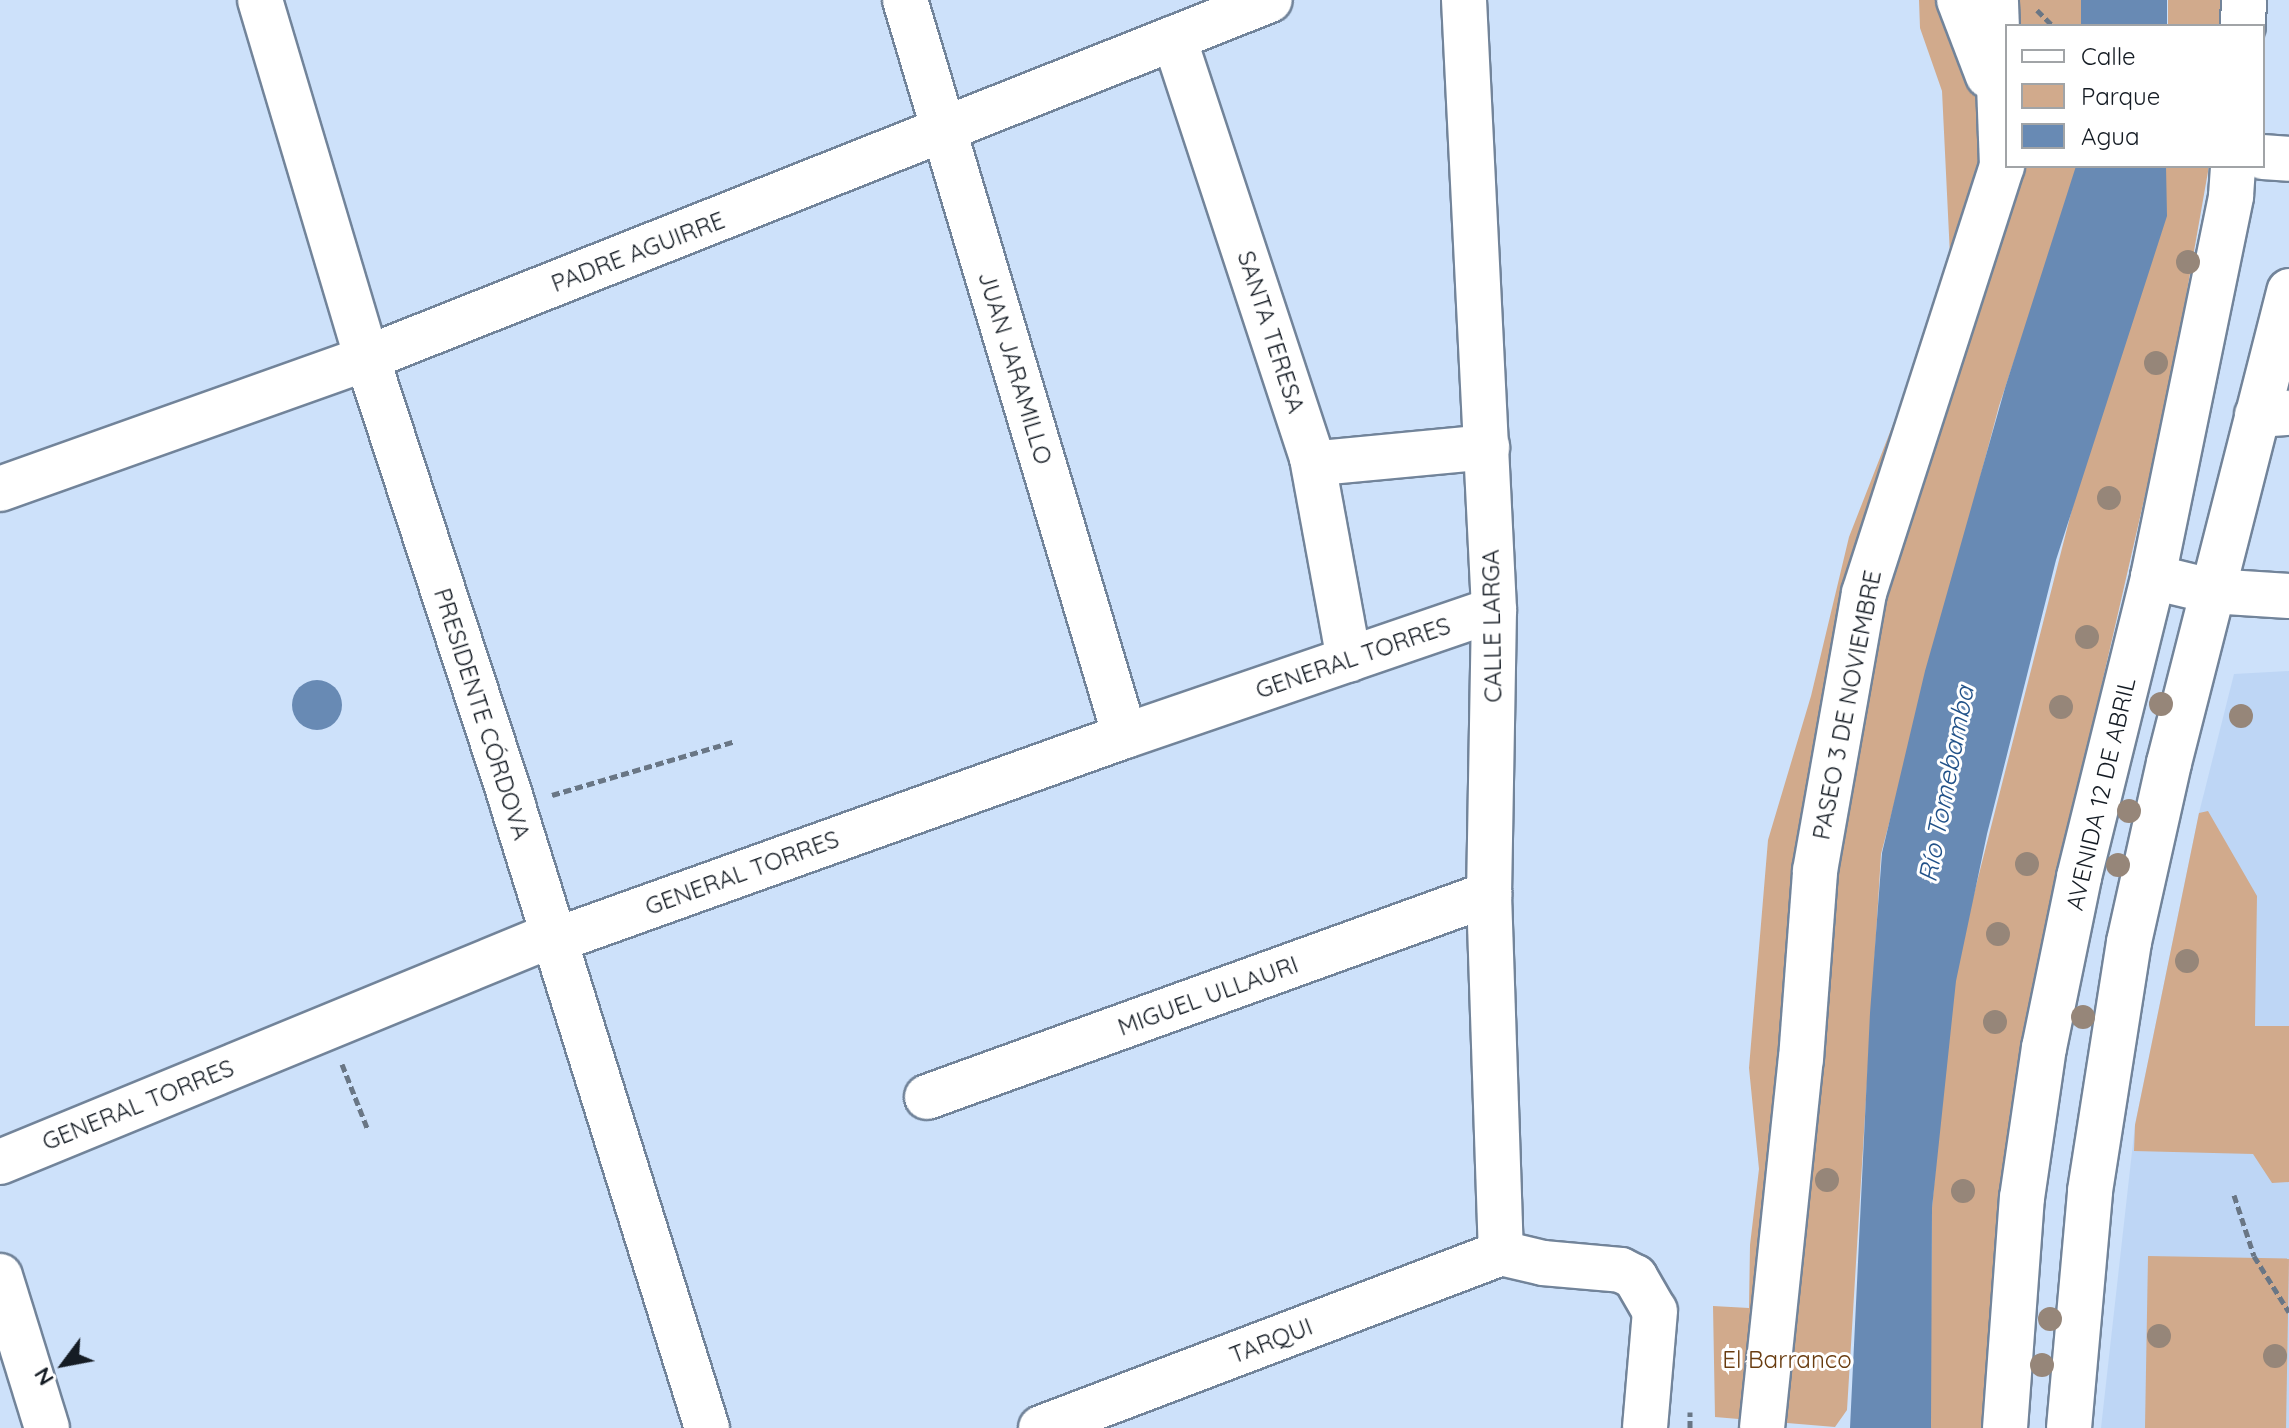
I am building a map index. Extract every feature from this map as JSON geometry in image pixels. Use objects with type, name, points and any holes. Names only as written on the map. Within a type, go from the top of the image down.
[{"type":"street","name":"PRESIDENTE CÓRDOVA","points":[[260,0],[367,358],[513,806],[707,1428]]},
{"type":"street","name":"JUAN JARAMILLO","points":[[905,0],[1125,736]]},
{"type":"street","name":"PADRE AGUIRRE","points":[[0,489],[367,358],[944,132],[1270,0]]},
{"type":"street","name":"CALLE LARGA","points":[[1464,0],[1494,610],[1489,894],[1501,1253]]},
{"type":"street","points":[[1959,0],[1984,63],[2001,123]]},
{"type":"street","name":"PASEO 3 DE NOVIEMBRE","points":[[1762,1428],[1801,1059],[1815,871],[1864,593],[2002,166],[1996,0]]},
{"type":"street","points":[[2243,24],[2244,0]]},
{"type":"street","name":"SANTA TERESA","points":[[1174,38],[1312,458],[1349,660]]},
{"type":"street","points":[[2265,157],[2289,159]]},
{"type":"street","name":"AVENIDA 12 DE ABRIL","points":[[2005,1428],[2022,1198],[2044,1048],[2070,924],[2153,577],[2231,196],[2233,168]]},
{"type":"street","points":[[2069,1428],[2089,1201],[2129,942],[2211,591],[2273,414],[2289,291]]},
{"type":"street","points":[[1312,458],[1319,463],[1487,447]]},
{"type":"street","points":[[2153,577],[2211,591],[2289,596]]},
{"type":"street","name":"GENERAL TORRES","points":[[0,1162],[540,940],[553,941],[1125,736],[1494,610]]},
{"type":"street","name":"MIGUEL ULLAURI","points":[[927,1097],[1489,894]]},
{"type":"street","points":[[2022,1198],[2089,1201]]},
{"type":"street","points":[[1501,1253],[1543,1263],[1621,1270],[1635,1277],[1655,1311],[1645,1428]]},
{"type":"street","name":"TARQUI","points":[[1041,1428],[1501,1253]]},
{"type":"street","points":[[1621,1270],[1636,1333],[1621,1428]]},
{"type":"street","points":[[0,1276],[47,1428]]},
{"type":"path","points":[[513,806],[735,741]]},
{"type":"path","points":[[328,1027],[368,1130]]},
{"type":"path","points":[[2234,1195],[2254,1256],[2289,1312]]},
{"type":"shaded area","points":[[2289,671],[2289,1428],[2101,1428],[2135,1125],[2199,813],[2234,674]]},
{"type":"green space","name":"El Barranco","points":[[1919,0],[2082,0],[2085,24],[2005,24],[2005,168],[2078,168],[1999,406],[1881,854],[1847,1410],[1835,1427],[1715,1417],[1713,1306],[1749,1308],[1750,1245],[1759,1169],[1749,1068],[1768,840],[1811,696],[1849,537],[1951,276],[1942,91],[1920,28]]},
{"type":"green space","points":[[2168,0],[2220,0],[2220,24],[2168,24]]},
{"type":"green space","points":[[2165,168],[2209,168],[2171,382],[2070,823],[2010,1112],[1982,1428],[1930,1428],[1932,1207],[1952,980],[2072,509]]},
{"type":"green space","points":[[2208,811],[2257,896],[2255,1026],[2289,1026],[2289,1182],[2272,1183],[2253,1154],[2134,1151],[2135,1125],[2199,813]]},
{"type":"green space","points":[[2148,1256],[2289,1258],[2286,1428],[2145,1428]]},
{"type":"water","points":[[2081,0],[2167,0],[2167,24],[2081,24]]},
{"type":"water","name":"Río Tomebamba","points":[[2075,168],[2166,168],[2167,216],[2056,560],[1987,834],[1956,981],[1932,1208],[1931,1428],[1850,1428],[1870,1013],[1882,853],[1925,671],[2005,388]]},
{"type":"water","points":[[317,680],[334,688],[342,705],[334,722],[317,730],[300,722],[292,705],[300,688]]}]
